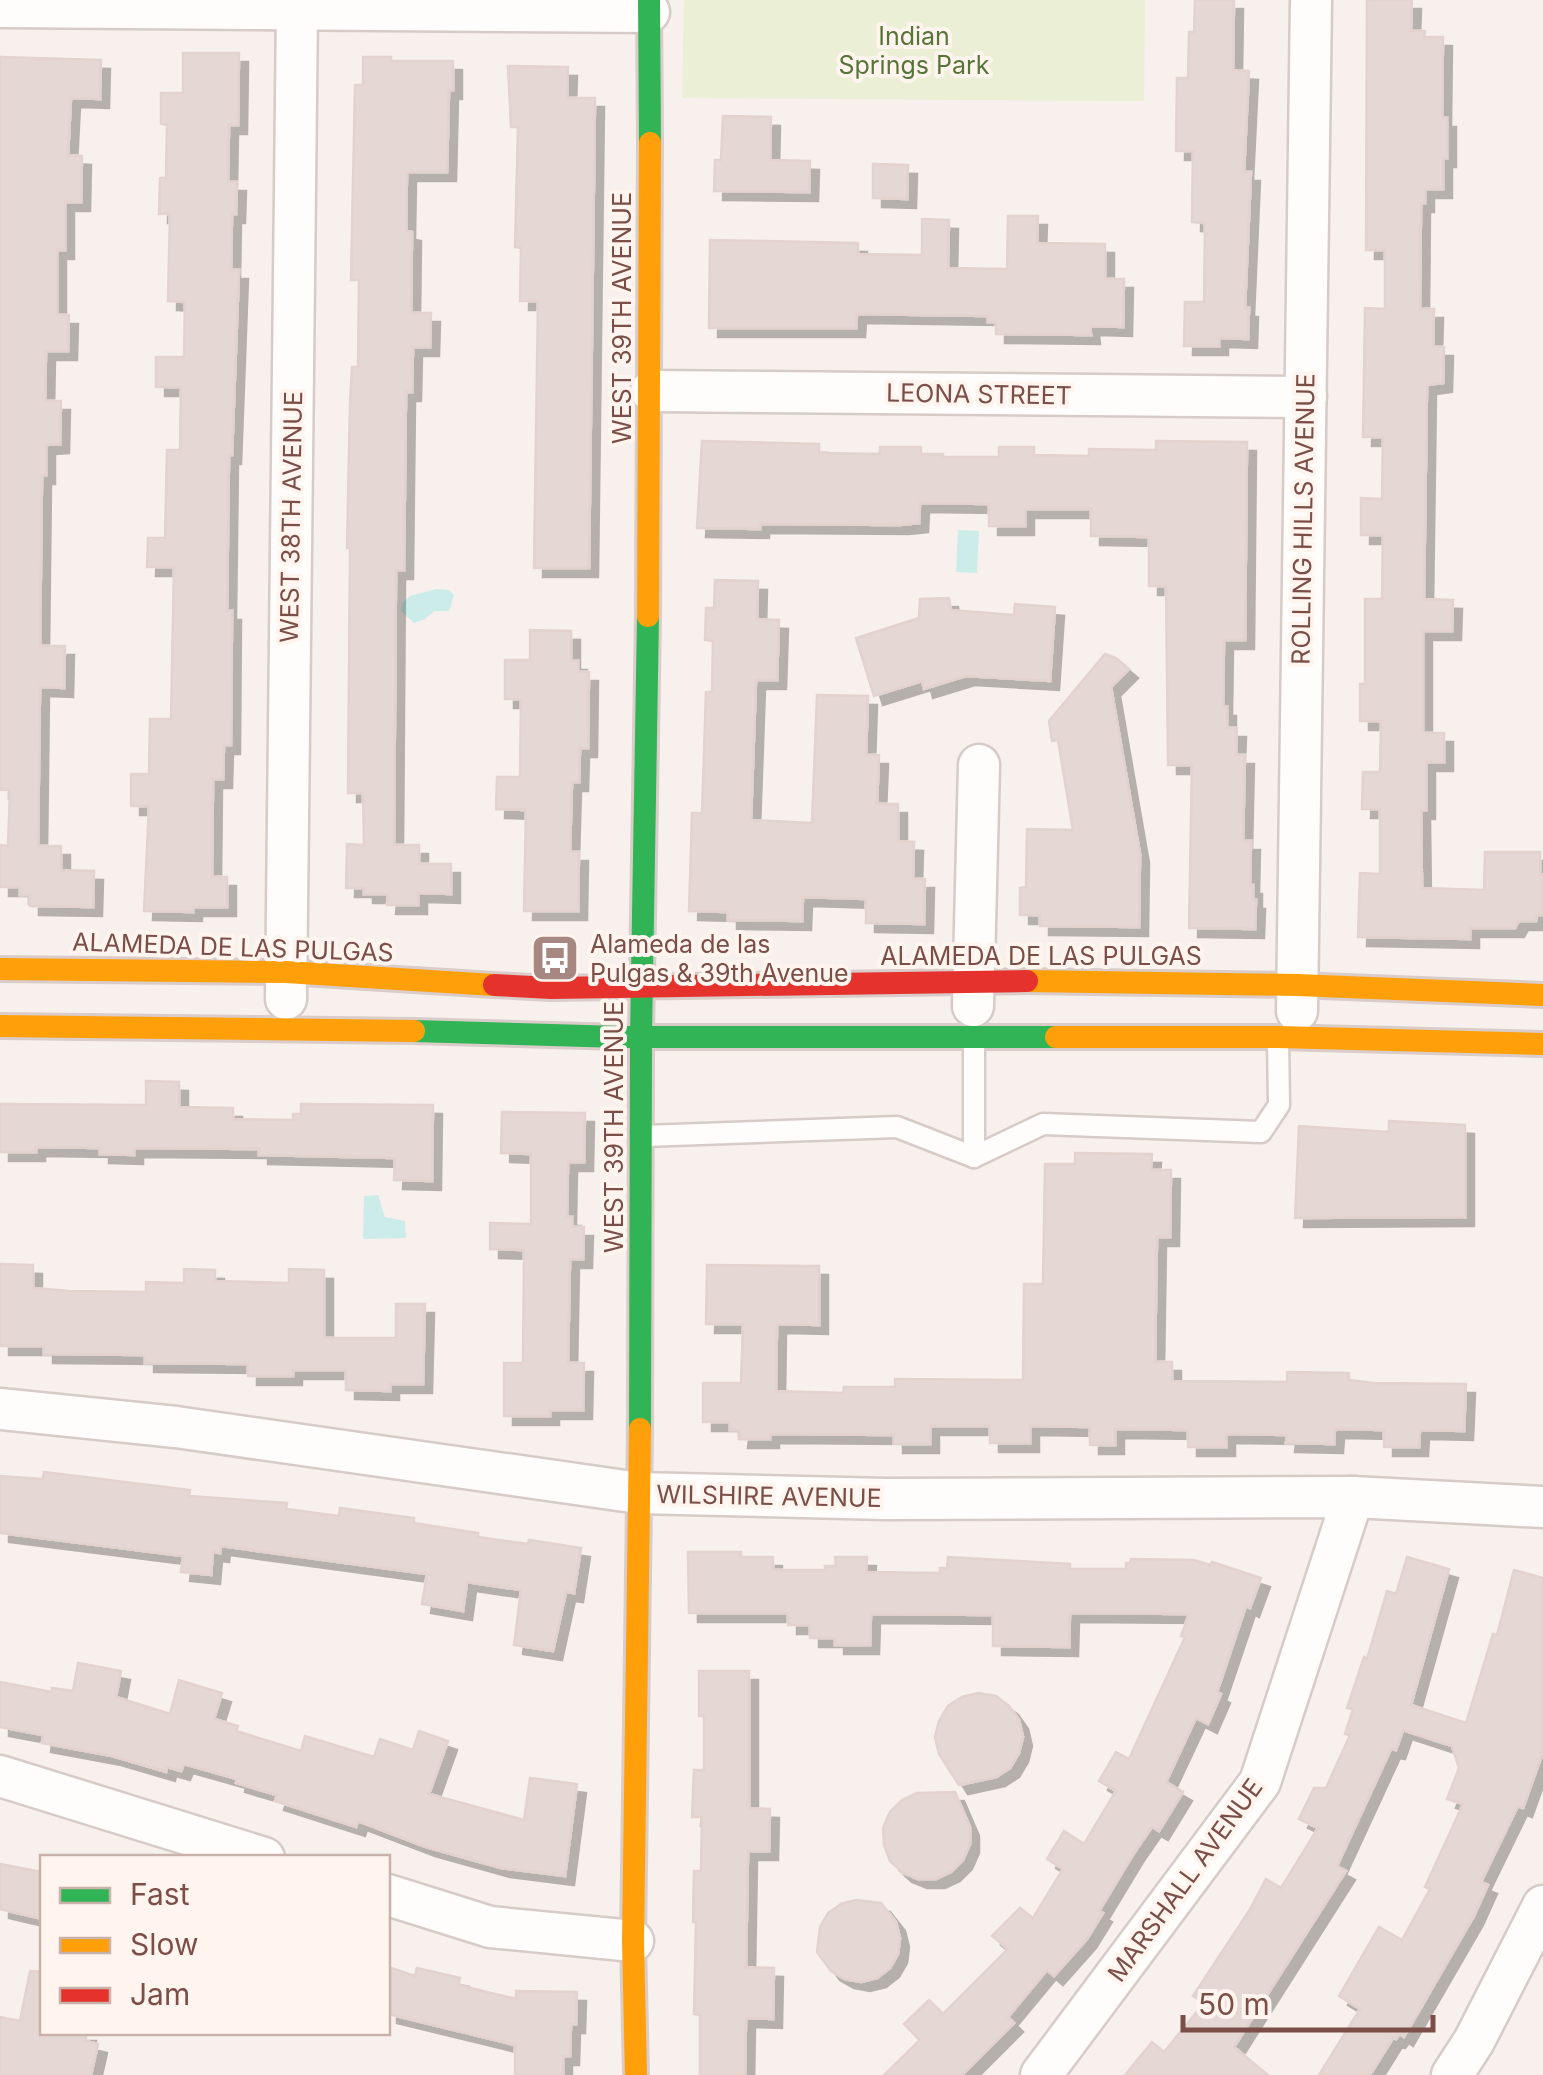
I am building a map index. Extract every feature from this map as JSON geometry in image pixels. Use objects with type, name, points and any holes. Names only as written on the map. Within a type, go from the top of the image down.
[{"type":"main road","name":"WEST 39TH AVENUE","points":[[636,2075],[633,1941],[640,1037],[651,390],[649,6]]},
{"type":"main road","name":"ALAMEDA DE LAS PULGAS","points":[[0,968],[286,972],[552,988],[972,980],[1543,995]]},
{"type":"main road","points":[[0,1026],[286,1026],[640,1037],[974,1035],[1543,1044]]},
{"type":"street","name":"ROLLING HILLS AVENUE","points":[[1288,1038],[1297,986],[1310,0]]},
{"type":"street","points":[[0,7],[649,6]]},
{"type":"street","name":"WEST 38TH AVENUE","points":[[286,1026],[297,8]]},
{"type":"street","name":"LEONA STREET","points":[[651,390],[1306,397]]},
{"type":"street","points":[[974,1035],[972,980],[979,765]]},
{"type":"street","name":"WILSHIRE AVENUE","points":[[0,1409],[176,1428],[639,1494],[886,1499],[1353,1497],[1543,1508]]},
{"type":"street","name":"MARSHALL AVENUE","points":[[1041,2075],[1260,1782],[1353,1497]]},
{"type":"street","points":[[0,1776],[254,1855]]},
{"type":"street","points":[[390,1896],[490,1927],[633,1941]]},
{"type":"street","points":[[1452,2075],[1474,2041],[1543,1906]]},
{"type":"lane","points":[[974,1035],[974,1157]]},
{"type":"lane","points":[[642,1136],[897,1127],[974,1157],[1043,1124],[1261,1132],[1279,1105],[1288,1038]]},
{"type":"green space","name":"Indian Springs Park","points":[[684,0],[1145,0],[1144,101],[682,98]]},
{"type":"water","points":[[958,530],[979,531],[977,573],[956,572]]},
{"type":"water","points":[[449,590],[454,595],[449,611],[434,611],[414,623],[401,611],[402,603],[410,596]]},
{"type":"water","points":[[378,1195],[385,1217],[405,1221],[406,1238],[363,1239],[364,1196]]},
{"type":"building","points":[[1195,0],[1234,0],[1233,70],[1249,71],[1244,172],[1251,172],[1245,308],[1249,308],[1248,339],[1219,338],[1219,346],[1184,346],[1185,302],[1204,302],[1205,223],[1192,222],[1193,151],[1176,151],[1177,78],[1188,78],[1189,32],[1194,32]]},
{"type":"building","points":[[1367,0],[1412,0],[1411,31],[1425,31],[1424,37],[1443,37],[1442,118],[1447,118],[1447,158],[1443,158],[1443,189],[1425,189],[1425,203],[1421,203],[1420,309],[1434,309],[1433,347],[1444,347],[1443,383],[1427,385],[1424,599],[1453,600],[1452,631],[1423,631],[1423,733],[1444,733],[1444,762],[1426,762],[1426,810],[1421,810],[1422,888],[1484,890],[1485,852],[1540,852],[1543,875],[1543,915],[1537,915],[1536,921],[1519,921],[1515,928],[1470,928],[1470,939],[1358,937],[1360,873],[1380,874],[1380,809],[1362,809],[1363,772],[1380,772],[1381,721],[1360,721],[1360,684],[1365,684],[1365,599],[1382,599],[1383,535],[1361,535],[1361,498],[1382,499],[1383,437],[1363,437],[1365,308],[1385,309],[1385,250],[1366,250]]},
{"type":"building","points":[[183,53],[239,53],[238,125],[229,125],[228,182],[237,182],[231,270],[239,270],[229,455],[227,611],[232,611],[231,745],[224,745],[223,779],[213,779],[212,877],[227,877],[227,907],[193,907],[193,912],[144,911],[149,806],[131,806],[131,774],[149,774],[150,719],[171,719],[174,567],[147,567],[148,538],[165,538],[167,450],[180,450],[181,387],[156,387],[156,357],[184,357],[185,302],[168,301],[170,214],[159,214],[160,178],[166,178],[167,125],[161,124],[161,93],[183,93]]},
{"type":"building","points":[[0,57],[101,60],[100,99],[71,98],[68,155],[82,156],[81,202],[65,202],[65,250],[57,250],[57,315],[69,315],[68,351],[46,351],[45,401],[61,401],[60,444],[46,445],[46,475],[42,475],[40,646],[65,646],[64,688],[40,687],[38,846],[61,846],[61,870],[94,871],[93,907],[30,906],[30,895],[20,895],[20,887],[0,887],[0,845],[8,846],[10,790],[0,790]]},
{"type":"building","points":[[363,57],[453,61],[447,172],[407,172],[406,231],[412,232],[411,313],[431,313],[430,347],[413,347],[412,392],[406,392],[404,570],[396,570],[394,845],[419,845],[419,864],[451,864],[451,894],[418,893],[418,905],[387,905],[388,894],[364,894],[364,888],[346,888],[347,844],[364,845],[363,793],[348,793],[347,548],[352,367],[358,367],[359,280],[351,280],[355,85],[363,85]]},
{"type":"building","points":[[508,66],[568,67],[567,98],[595,98],[589,568],[534,568],[538,301],[520,301],[521,248],[515,247],[518,127],[511,127]]},
{"type":"building","points":[[723,116],[771,117],[770,160],[810,161],[809,192],[714,191],[715,160],[721,160]]},
{"type":"building","points":[[873,164],[908,165],[907,199],[873,198]]},
{"type":"building","points":[[1008,216],[1038,216],[1037,243],[1105,244],[1105,279],[1124,279],[1123,327],[1090,326],[1091,335],[996,334],[996,322],[988,322],[988,316],[857,314],[856,328],[709,328],[710,240],[858,243],[858,254],[922,255],[922,219],[949,220],[948,268],[1007,269]]},
{"type":"building","points":[[702,441],[819,444],[819,453],[880,454],[880,447],[921,447],[921,454],[943,457],[999,457],[999,447],[1034,447],[1034,455],[1089,456],[1089,449],[1156,450],[1156,441],[1247,442],[1245,640],[1224,640],[1223,707],[1227,707],[1227,728],[1237,728],[1236,755],[1245,755],[1243,841],[1251,841],[1255,929],[1189,928],[1192,765],[1168,765],[1166,586],[1149,586],[1149,537],[1091,536],[1091,509],[1025,509],[1025,526],[989,526],[989,504],[920,503],[919,523],[900,525],[760,524],[760,529],[697,528]]},
{"type":"building","points":[[715,580],[758,581],[757,619],[779,620],[777,680],[756,680],[751,820],[812,823],[817,695],[868,696],[866,755],[879,755],[877,804],[898,804],[898,841],[914,842],[913,879],[925,879],[924,924],[866,923],[866,899],[803,897],[802,921],[728,920],[728,912],[689,911],[692,813],[702,813],[706,692],[712,692],[713,641],[705,640],[706,608],[714,608]]},
{"type":"building","points":[[949,598],[951,610],[1014,615],[1015,604],[1055,607],[1050,681],[966,676],[924,689],[922,681],[874,696],[856,638],[919,618],[920,599]]},
{"type":"building","points":[[530,630],[571,631],[571,661],[578,661],[578,672],[589,672],[588,748],[580,748],[579,782],[572,782],[570,852],[579,852],[578,911],[524,911],[526,810],[496,809],[497,777],[520,777],[521,699],[505,699],[505,660],[530,660]]},
{"type":"building","points":[[1105,654],[1129,669],[1111,687],[1140,854],[1139,927],[1040,926],[1040,915],[1020,915],[1020,888],[1026,887],[1027,829],[1073,830],[1058,740],[1052,741],[1049,721]]},
{"type":"building","points":[[146,1081],[179,1082],[179,1107],[233,1108],[233,1119],[293,1120],[293,1114],[301,1114],[301,1104],[433,1105],[432,1181],[394,1180],[395,1158],[259,1155],[259,1149],[134,1148],[134,1155],[100,1154],[100,1148],[36,1147],[36,1152],[0,1152],[0,1104],[146,1105]]},
{"type":"building","points":[[502,1112],[585,1113],[584,1162],[568,1162],[567,1217],[572,1217],[572,1227],[584,1227],[583,1259],[570,1259],[568,1363],[584,1363],[583,1410],[550,1410],[550,1416],[504,1416],[504,1363],[523,1363],[524,1250],[490,1249],[490,1223],[531,1224],[531,1154],[501,1153]]},
{"type":"building","points":[[1389,1121],[1465,1125],[1465,1217],[1295,1218],[1299,1126],[1389,1132]]},
{"type":"building","points":[[1075,1153],[1152,1154],[1151,1170],[1171,1170],[1170,1237],[1157,1237],[1155,1362],[1172,1362],[1172,1381],[1287,1382],[1287,1372],[1349,1373],[1349,1380],[1373,1383],[1466,1384],[1464,1431],[1420,1430],[1419,1447],[1384,1447],[1384,1430],[1335,1429],[1334,1444],[1286,1443],[1287,1435],[1226,1434],[1226,1447],[1188,1447],[1188,1430],[1115,1429],[1115,1445],[1090,1445],[1090,1427],[1030,1426],[1030,1443],[990,1443],[990,1426],[930,1426],[930,1444],[894,1444],[894,1435],[770,1434],[770,1439],[739,1439],[740,1430],[730,1430],[730,1422],[703,1422],[703,1383],[741,1383],[743,1324],[706,1324],[707,1265],[819,1266],[819,1325],[777,1324],[776,1391],[843,1393],[844,1387],[895,1387],[895,1379],[1023,1380],[1024,1284],[1043,1284],[1045,1164],[1075,1164]]},
{"type":"building","points":[[0,1264],[33,1265],[33,1288],[70,1291],[146,1292],[146,1282],[184,1283],[184,1269],[215,1270],[215,1281],[289,1283],[289,1269],[324,1270],[324,1338],[396,1338],[396,1304],[425,1304],[423,1384],[390,1384],[390,1391],[346,1390],[346,1370],[293,1370],[293,1376],[248,1376],[248,1364],[145,1363],[145,1355],[44,1354],[44,1346],[0,1346]]},
{"type":"building","points":[[44,1472],[190,1490],[189,1496],[287,1503],[286,1509],[339,1516],[340,1508],[414,1518],[414,1523],[478,1533],[478,1537],[581,1548],[574,1593],[566,1592],[553,1651],[514,1645],[521,1590],[467,1582],[463,1611],[422,1604],[427,1574],[221,1546],[220,1553],[213,1552],[211,1575],[181,1572],[183,1556],[0,1533],[0,1476],[43,1479]]},
{"type":"building","points":[[688,1552],[741,1552],[741,1557],[773,1557],[773,1570],[826,1570],[825,1566],[836,1566],[835,1557],[867,1557],[866,1572],[940,1573],[940,1568],[947,1568],[948,1557],[1070,1564],[1070,1569],[1126,1569],[1131,1559],[1194,1560],[1261,1578],[1250,1608],[1246,1606],[1217,1692],[1221,1694],[1208,1724],[1196,1718],[1166,1782],[1183,1792],[1159,1831],[1152,1827],[1134,1853],[1087,1939],[1054,1976],[1047,1970],[1008,2017],[1014,2023],[962,2075],[884,2075],[920,2040],[904,2024],[929,2000],[943,2014],[1008,1949],[992,1936],[1020,1908],[1033,1918],[1063,1869],[1047,1859],[1064,1831],[1084,1844],[1116,1791],[1099,1781],[1116,1752],[1129,1759],[1185,1637],[1181,1636],[1189,1614],[1070,1613],[1069,1647],[993,1646],[993,1615],[871,1614],[870,1645],[835,1645],[835,1638],[810,1638],[810,1625],[788,1625],[788,1613],[689,1613]]},
{"type":"building","points":[[1407,1557],[1449,1569],[1411,1705],[1466,1723],[1493,1634],[1497,1635],[1514,1570],[1543,1578],[1543,1752],[1523,1808],[1518,1806],[1481,1882],[1488,1885],[1474,1916],[1404,2037],[1400,2034],[1393,2038],[1370,2075],[1319,2075],[1360,2009],[1339,1996],[1379,1927],[1402,1940],[1430,1889],[1425,1887],[1463,1804],[1447,1799],[1459,1768],[1452,1746],[1403,1730],[1337,1866],[1346,1871],[1234,2047],[1268,2075],[1125,2075],[1152,2042],[1164,2052],[1204,2003],[1193,1996],[1266,1879],[1281,1888],[1318,1828],[1299,1819],[1314,1788],[1326,1788],[1350,1735],[1345,1734],[1353,1709],[1347,1708],[1364,1657],[1367,1659],[1387,1591],[1396,1594]]},
{"type":"building","points":[[78,1663],[121,1671],[116,1697],[170,1714],[179,1680],[222,1693],[214,1719],[238,1726],[236,1731],[301,1751],[305,1736],[374,1757],[380,1739],[413,1750],[419,1731],[448,1741],[429,1794],[524,1820],[530,1778],[577,1784],[565,1876],[501,1868],[426,1847],[358,1821],[356,1827],[275,1801],[277,1795],[236,1783],[237,1779],[184,1764],[181,1771],[167,1767],[166,1772],[112,1756],[42,1743],[43,1735],[0,1727],[0,1682],[52,1692],[52,1688],[73,1691]]},
{"type":"building","points":[[699,1671],[749,1671],[749,1808],[770,1809],[769,1851],[748,1851],[746,1967],[774,1968],[773,2019],[746,2018],[745,2075],[700,2075],[700,2015],[694,2014],[693,1922],[694,1871],[701,1871],[702,1817],[692,1817],[694,1770],[704,1770]]},
{"type":"building","points":[[978,1693],[996,1696],[1009,1706],[1019,1720],[1023,1737],[1010,1768],[996,1777],[959,1785],[939,1754],[935,1737],[948,1706]]},
{"type":"building","points":[[955,1792],[970,1827],[970,1844],[963,1860],[936,1879],[918,1879],[903,1873],[890,1861],[884,1845],[883,1828],[890,1812],[917,1793]]},
{"type":"building","points":[[0,1864],[40,1872],[40,1919],[0,1909]]},
{"type":"building","points":[[856,1900],[881,1903],[896,1922],[900,1938],[898,1954],[890,1968],[877,1978],[861,1982],[831,1971],[817,1952],[820,1927],[828,1913]]},
{"type":"building","points":[[390,1968],[415,1976],[417,1968],[460,1978],[458,1985],[516,1999],[516,1991],[577,1992],[576,2024],[571,2024],[570,2056],[563,2056],[563,2075],[515,2075],[515,2045],[390,2014]]},
{"type":"building","points":[[30,1971],[40,1972],[40,2035],[86,2035],[85,2041],[98,2044],[91,2075],[0,2075],[0,2017],[20,2021]]},
{"type":"traffic: fast","points":[[649,0],[650,143]]},
{"type":"traffic: fast","points":[[640,1429],[648,616]]},
{"type":"traffic: fast","points":[[414,1031],[620,1037],[1056,1037]]},
{"type":"traffic: slow","points":[[648,616],[650,143]]},
{"type":"traffic: slow","points":[[0,969],[286,972],[494,985]]},
{"type":"traffic: slow","points":[[1027,981],[1297,985],[1543,995]]},
{"type":"traffic: slow","points":[[0,1026],[414,1031]]},
{"type":"traffic: slow","points":[[1056,1037],[1278,1037],[1543,1044]]},
{"type":"traffic: slow","points":[[636,2075],[633,1941],[640,1429]]},
{"type":"traffic: jam","points":[[494,985],[551,988],[1027,981]]},
{"type":"place","name":"Alameda de las Pulgas & 39th Avenue","points":[[555,958]]}]
